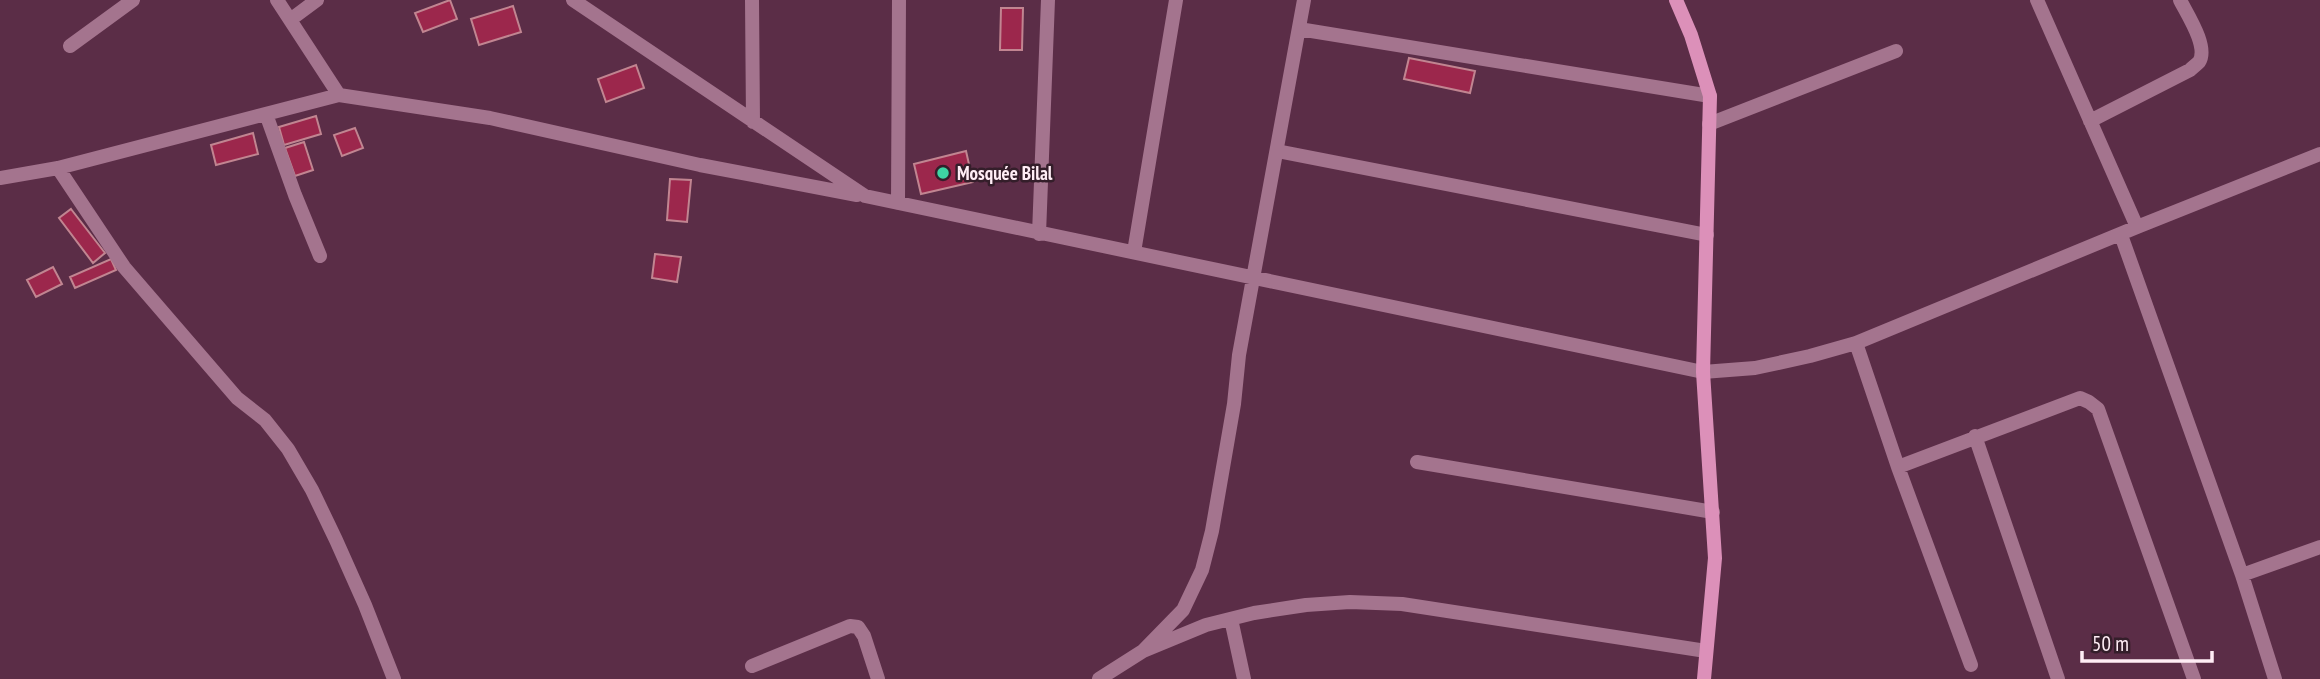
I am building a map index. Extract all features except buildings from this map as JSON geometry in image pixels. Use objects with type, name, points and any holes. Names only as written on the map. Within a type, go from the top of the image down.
[{"type":"main road","points":[[1676,0],[1691,34],[1710,96],[1703,372],[1715,558],[1704,679]]},
{"type":"street","points":[[70,46],[133,0]]},
{"type":"street","points":[[277,0],[339,95]]},
{"type":"street","points":[[290,20],[317,0]]},
{"type":"street","points":[[573,0],[865,196]]},
{"type":"street","points":[[752,0],[753,122]]},
{"type":"street","points":[[898,203],[900,0]]},
{"type":"street","points":[[1039,234],[1048,0]]},
{"type":"street","points":[[1134,252],[1177,0]]},
{"type":"street","points":[[1143,650],[1183,610],[1202,570],[1212,531],[1234,404],[1239,355],[1304,0]]},
{"type":"street","points":[[2037,0],[2137,226]]},
{"type":"street","points":[[2090,121],[2190,70],[2199,62],[2202,54],[2201,42],[2180,0]]},
{"type":"street","points":[[1299,29],[1710,96]]},
{"type":"street","points":[[1709,124],[1896,51]]},
{"type":"street","points":[[3,174],[58,169],[339,95],[490,118],[700,165],[865,196],[1703,372],[1755,368],[1856,343],[2121,235],[2137,226],[2320,154]]},
{"type":"street","points":[[266,114],[320,256]]},
{"type":"street","points":[[1277,151],[1707,235]]},
{"type":"street","points":[[58,169],[124,267],[237,398],[265,420],[288,449],[336,540],[394,679]]},
{"type":"street","points":[[2121,235],[2242,575],[2275,679]]},
{"type":"street","points":[[1856,343],[1971,666]]},
{"type":"street","points":[[1898,467],[2080,398],[2089,402],[2098,409],[2194,679]]},
{"type":"street","points":[[1975,436],[2058,679]]},
{"type":"street","points":[[1418,462],[1713,512]]},
{"type":"street","points":[[2242,575],[2320,548]]},
{"type":"street","points":[[1099,679],[1143,650],[1178,635],[1254,613],[1350,601],[1402,604],[1706,651]]},
{"type":"street","points":[[1231,619],[1244,679]]},
{"type":"street","points":[[752,666],[850,626],[858,627],[864,636],[878,679]]},
{"type":"place","name":"Mosquée Bilal","points":[[943,173]]}]
